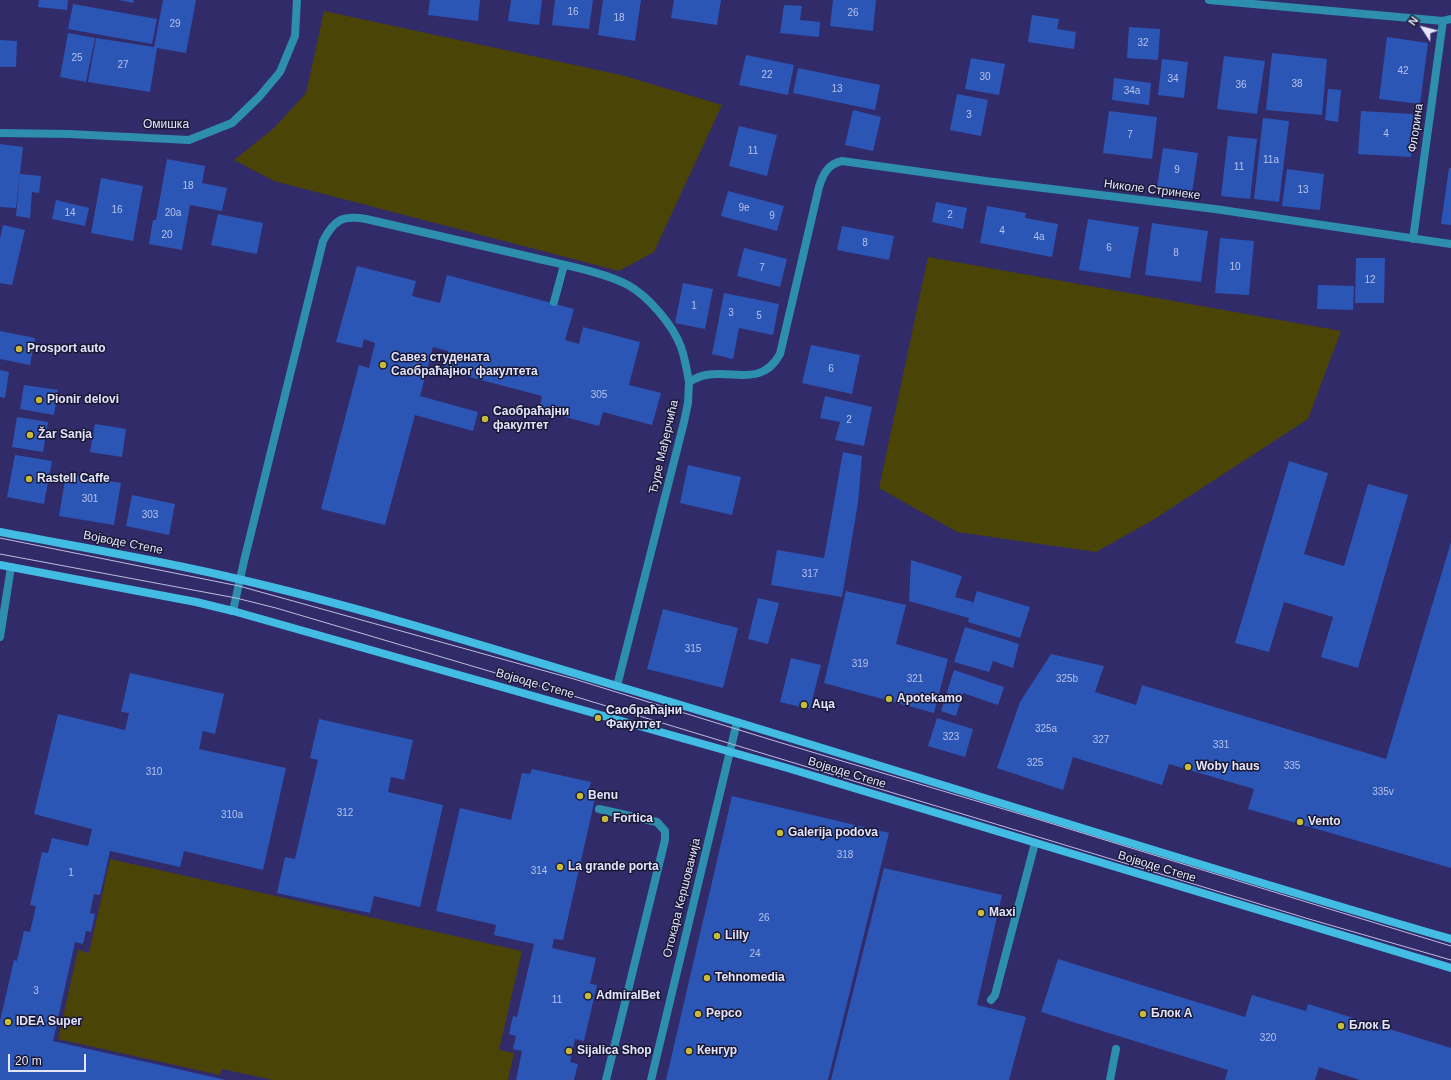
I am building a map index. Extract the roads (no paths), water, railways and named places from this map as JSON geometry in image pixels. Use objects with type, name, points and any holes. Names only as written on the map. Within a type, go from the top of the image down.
[{"type":"main road","name":"Војводе Степе","points":[[0,532],[240,579],[346,606],[737,722],[1318,900],[1451,939]]},
{"type":"main road","name":"Војводе Степе","points":[[0,565],[196,602],[233,611],[730,751],[1451,968]]},
{"type":"street","name":"Омишка","points":[[0,133],[69,134],[189,140],[232,123],[259,98],[280,72],[295,36],[297,0]]},
{"type":"street","points":[[1209,0],[1447,20]]},
{"type":"street","name":"Флорина","points":[[1413,239],[1447,20]]},
{"type":"street","name":"Николе Стринеке","points":[[688,382],[704,375],[711,374],[746,375],[761,373],[770,369],[775,362],[780,354],[822,177],[827,169],[836,162],[850,162],[1215,210],[1451,244]]},
{"type":"street","name":"Ђуре Мађерчића","points":[[240,579],[323,241],[332,225],[341,219],[354,217],[611,277],[629,285],[645,298],[657,310],[671,329],[680,345],[686,364],[688,382],[688,403],[684,422],[617,686]]},
{"type":"street","points":[[554,302],[564,265]]},
{"type":"street","points":[[0,637],[11,567]]},
{"type":"street","points":[[233,611],[240,579]]},
{"type":"street","name":"Отокара Кершованија","points":[[651,1080],[737,722]]},
{"type":"street","points":[[599,809],[657,822],[665,831],[665,840],[606,1080]]},
{"type":"street","points":[[991,1000],[995,995],[1035,843]]},
{"type":"street","points":[[1110,1080],[1116,1049]]},
{"type":"tram line","points":[[0,538],[239,586],[574,679],[1451,946]]},
{"type":"tram line","points":[[0,554],[236,598],[276,608],[570,695],[1309,919],[1451,960]]},
{"type":"place","name":"Prosport auto","points":[[19,349]]},
{"type":"place","name":"Савез студената Саобраћајног факултета","points":[[383,365]]},
{"type":"place","name":"Pionir delovi","points":[[39,400]]},
{"type":"place","name":"Саобраћајни факултет","points":[[485,419]]},
{"type":"place","name":"Žar Sanja","points":[[30,435]]},
{"type":"place","name":"Rastell Caffe","points":[[29,479]]},
{"type":"place","name":"Apotekamo","points":[[889,699]]},
{"type":"place","name":"Аца","points":[[804,705]]},
{"type":"place","name":"Саобраћајни Факултет","points":[[598,718]]},
{"type":"place","name":"Woby haus","points":[[1188,767]]},
{"type":"place","name":"Benu","points":[[580,796]]},
{"type":"place","name":"Fortica","points":[[605,819]]},
{"type":"place","name":"Vento","points":[[1300,822]]},
{"type":"place","name":"Galerija podova","points":[[780,833]]},
{"type":"place","name":"La grande porta","points":[[560,867]]},
{"type":"place","name":"Maxi","points":[[981,913]]},
{"type":"place","name":"Lilly","points":[[717,936]]},
{"type":"place","name":"Tehnomedia","points":[[707,978]]},
{"type":"place","name":"AdmiralBet","points":[[588,996]]},
{"type":"place","name":"Pepco","points":[[698,1014]]},
{"type":"place","name":"Блок А","points":[[1143,1014]]},
{"type":"place","name":"IDEA Super","points":[[8,1022]]},
{"type":"place","name":"Блок Б","points":[[1341,1026]]},
{"type":"place","name":"Sijalica Shop","points":[[569,1051]]},
{"type":"place","name":"Кенгур","points":[[689,1051]]}]
